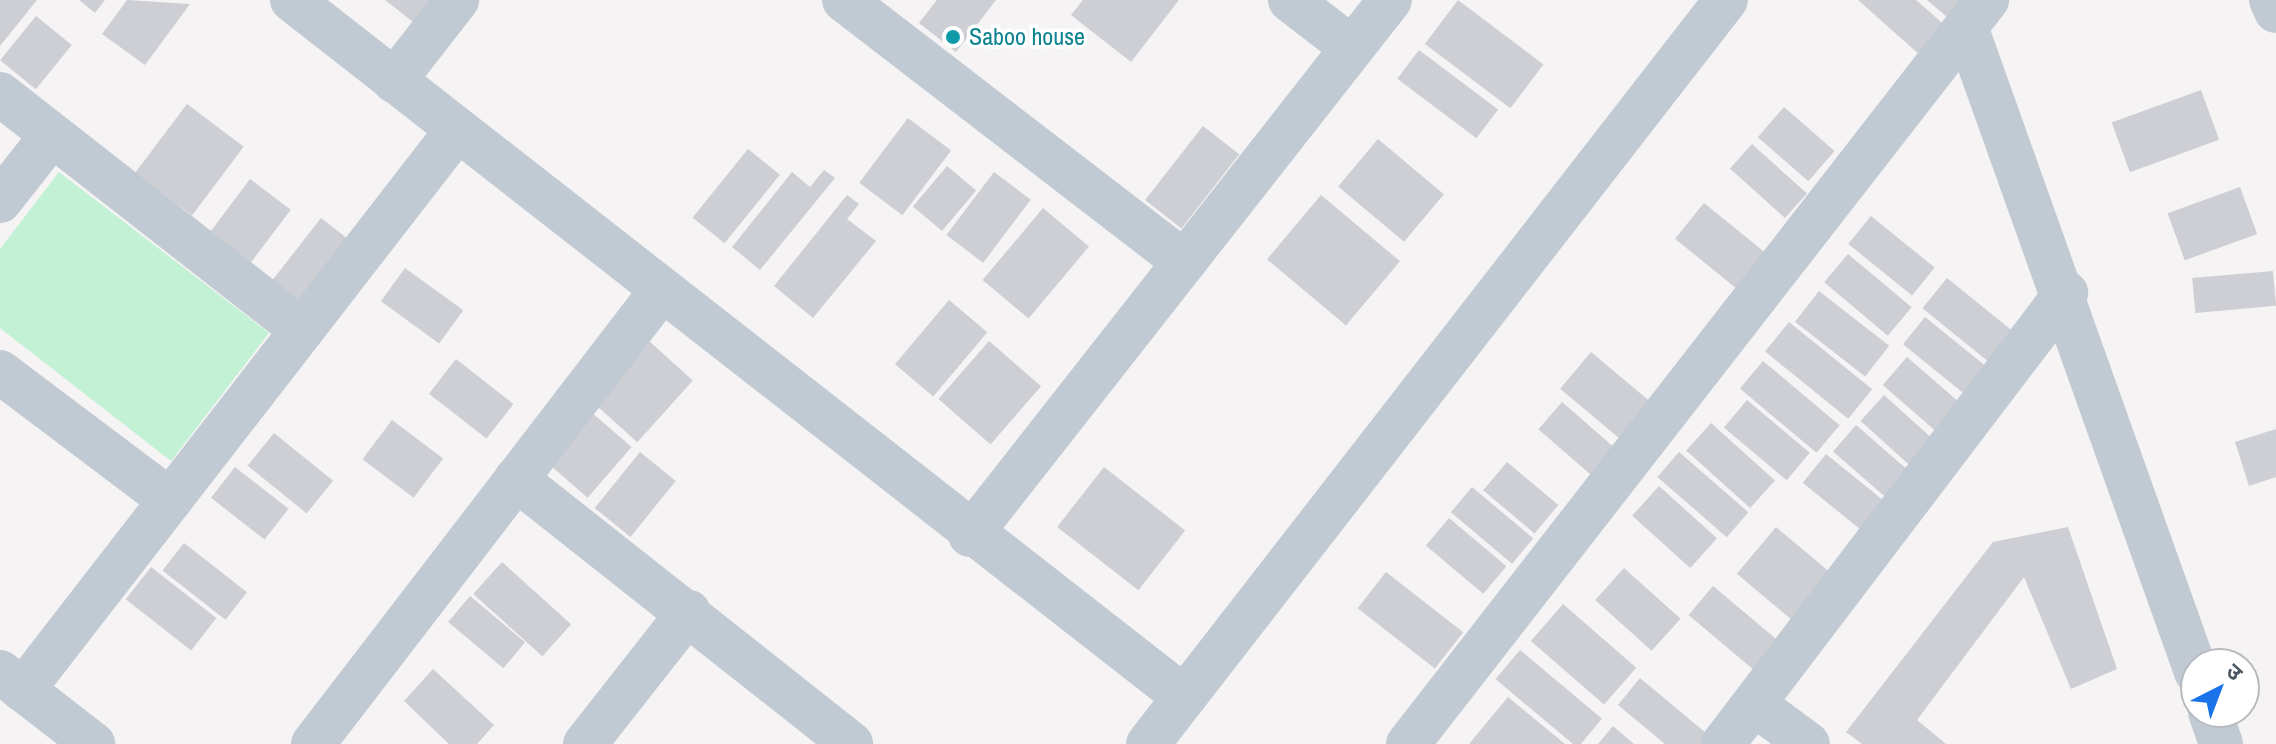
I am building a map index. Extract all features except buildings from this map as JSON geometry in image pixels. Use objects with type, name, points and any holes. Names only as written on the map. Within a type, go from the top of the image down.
[{"type":"street","points":[[292,0],[970,535],[1184,697]]},
{"type":"street","points":[[394,81],[457,0]]},
{"type":"street","points":[[844,0],[1184,262]]},
{"type":"street","points":[[1290,0],[1352,48]]},
{"type":"street","points":[[970,535],[1390,0]]},
{"type":"street","points":[[1148,744],[1726,0]]},
{"type":"street","points":[[2271,0],[2276,11]]},
{"type":"street","points":[[1977,14],[2066,293],[2188,648]]},
{"type":"street","points":[[1408,744],[1977,14]]},
{"type":"street","points":[[0,94],[302,330]]},
{"type":"street","points":[[93,744],[12,681],[170,500],[457,130]]},
{"type":"street","points":[[0,201],[52,135]]},
{"type":"street","points":[[313,744],[661,291]]},
{"type":"street","points":[[1723,744],[2066,293]]},
{"type":"street","points":[[0,372],[170,500]]},
{"type":"street","points":[[516,479],[689,612],[851,744]]},
{"type":"street","points":[[585,744],[689,612]]},
{"type":"street","points":[[1754,704],[1808,744]]},
{"type":"green space","points":[[59,172],[269,333],[171,461],[0,328],[0,249]]},
{"type":"place","name":"Saboo house","points":[[953,37]]}]
